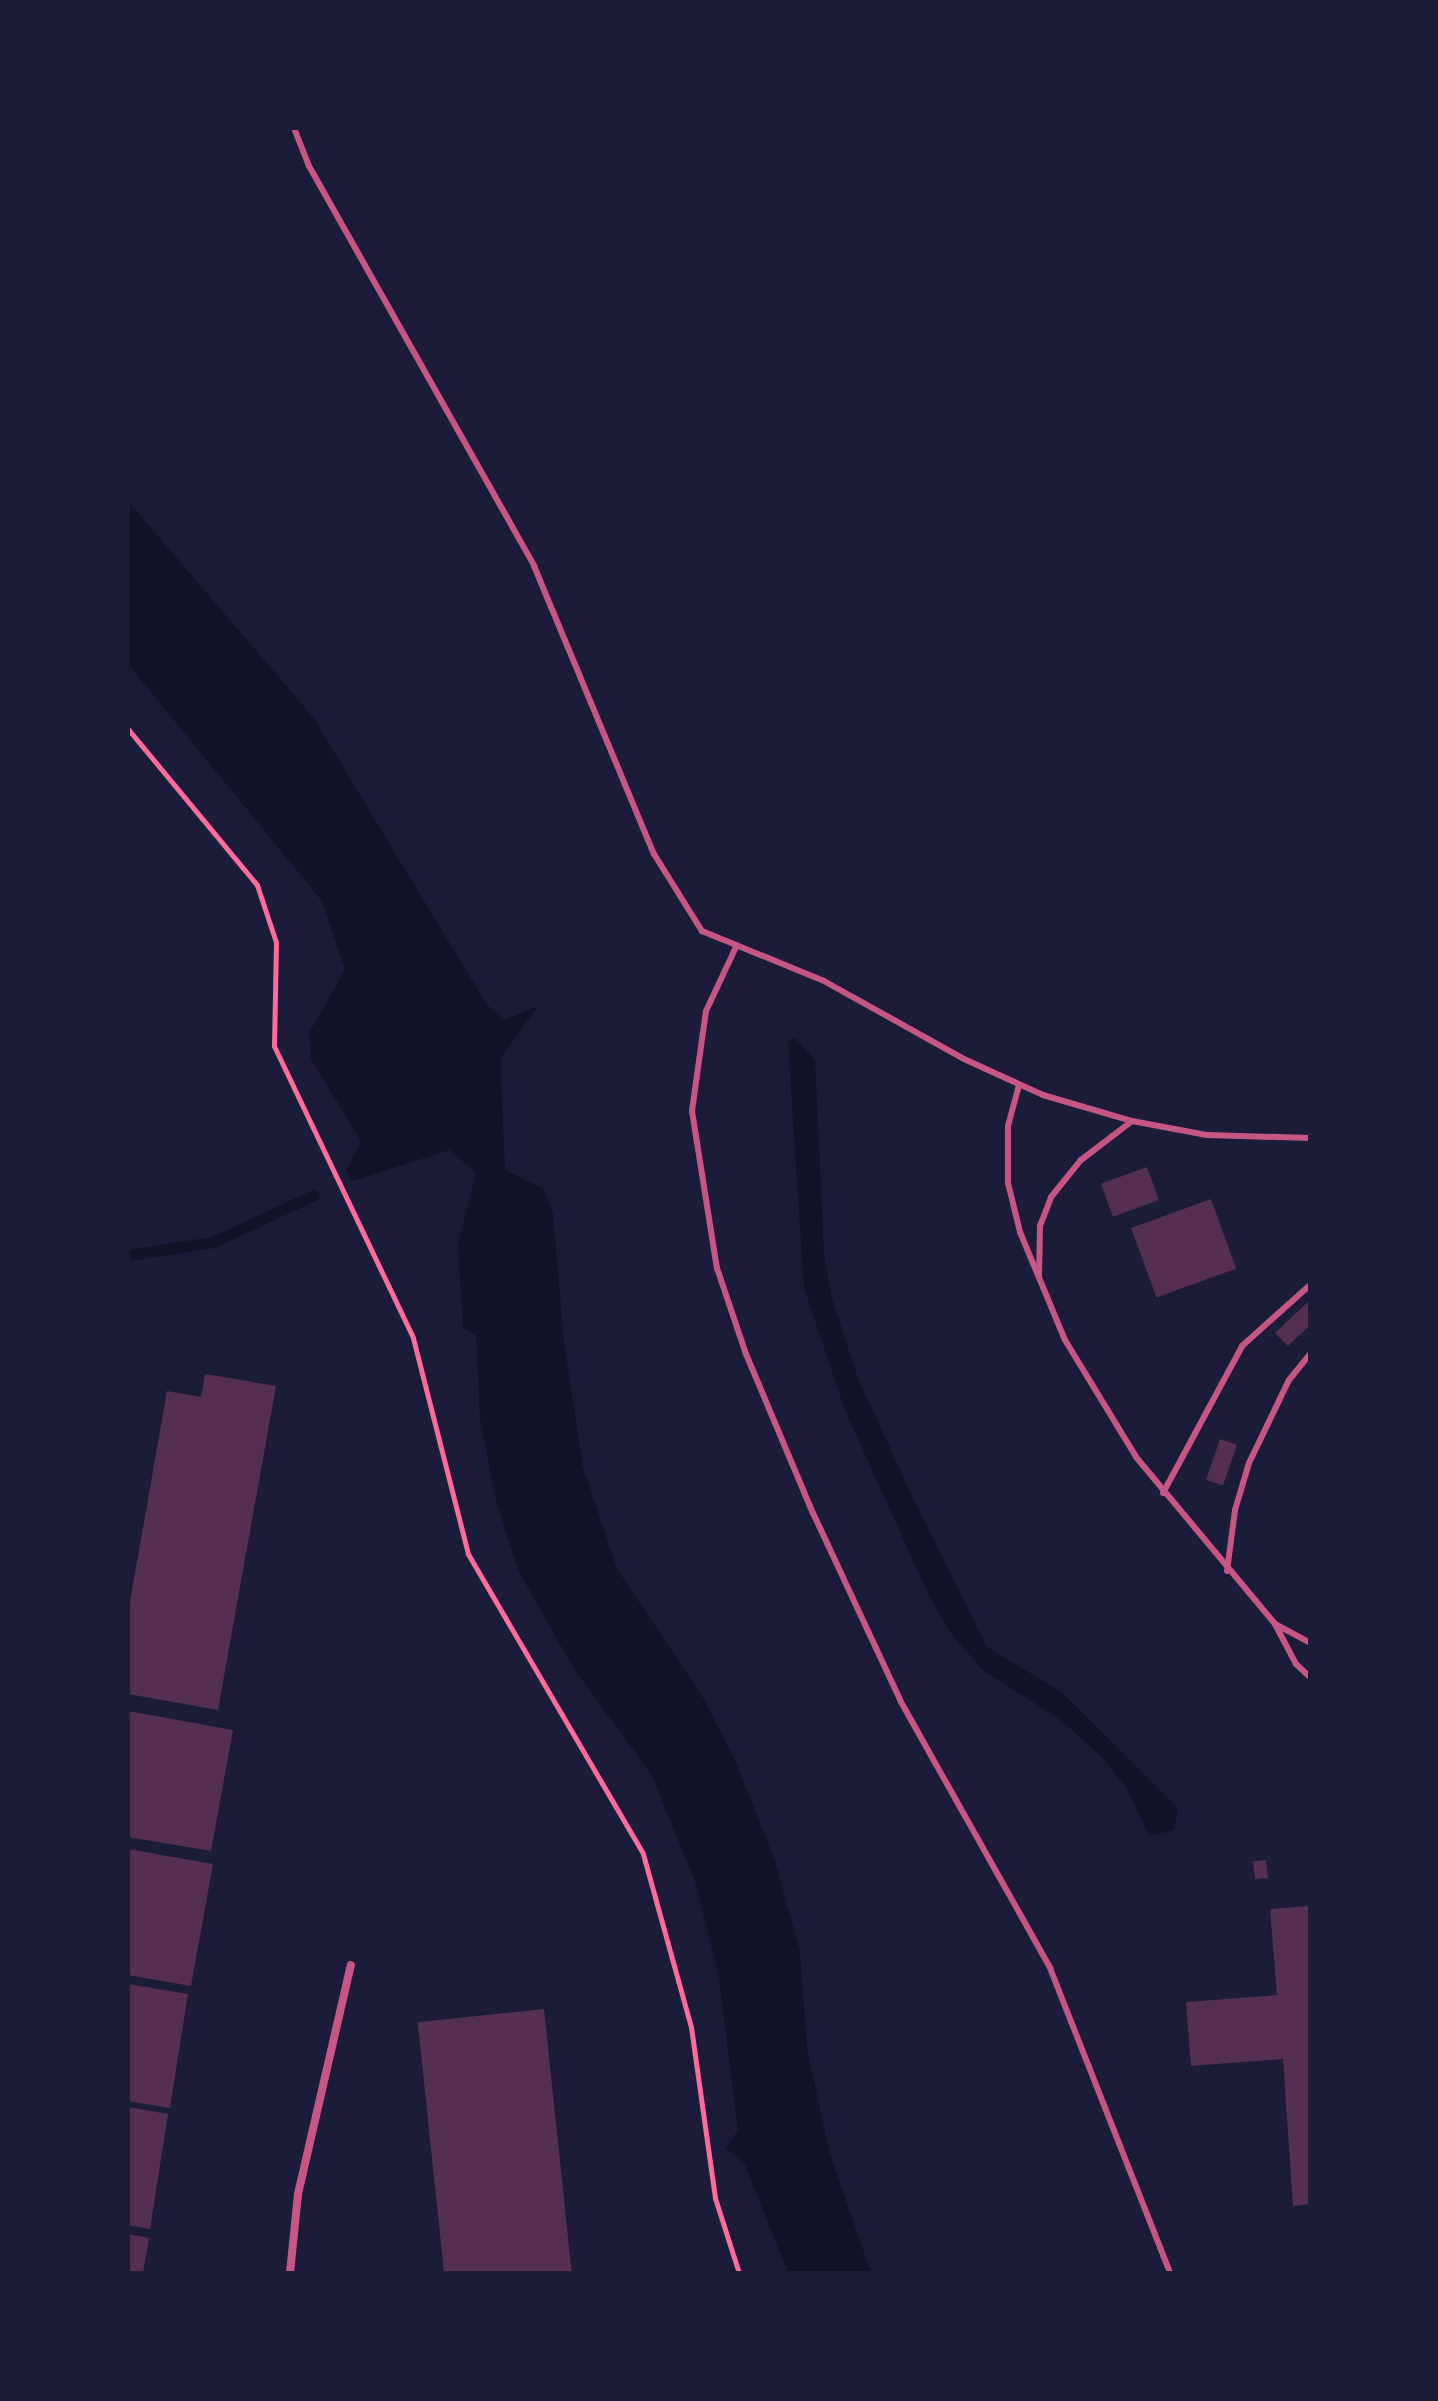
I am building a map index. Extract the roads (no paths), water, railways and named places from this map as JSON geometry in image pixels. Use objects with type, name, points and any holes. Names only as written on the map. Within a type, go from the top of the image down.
[{"type":"street","points":[[290,2273],[298,2194],[351,1965]]},
{"type":"lane","points":[[294,128],[309,166],[534,566],[654,854],[702,931],[824,981],[1019,1085],[1132,1121],[1207,1135],[1310,1138]]},
{"type":"lane","points":[[736,947],[706,1011],[692,1111],[717,1268],[746,1354],[813,1513],[895,1688],[1050,1968],[1170,2273]]},
{"type":"lane","points":[[1019,1085],[1008,1126],[1008,1183],[1020,1232],[1094,1395],[1163,1493],[1227,1572],[1275,1624],[1296,1664],[1310,1677]]},
{"type":"lane","points":[[1039,1278],[1040,1226],[1051,1197],[1081,1160],[1132,1121]]},
{"type":"lane","points":[[1163,1493],[1242,1346],[1310,1285]]},
{"type":"lane","points":[[1227,1572],[1235,1510],[1249,1463],[1289,1380],[1310,1354]]},
{"type":"lane","points":[[1275,1624],[1310,1643]]},
{"type":"waterway","points":[[128,1255],[213,1242],[314,1195]]}]
